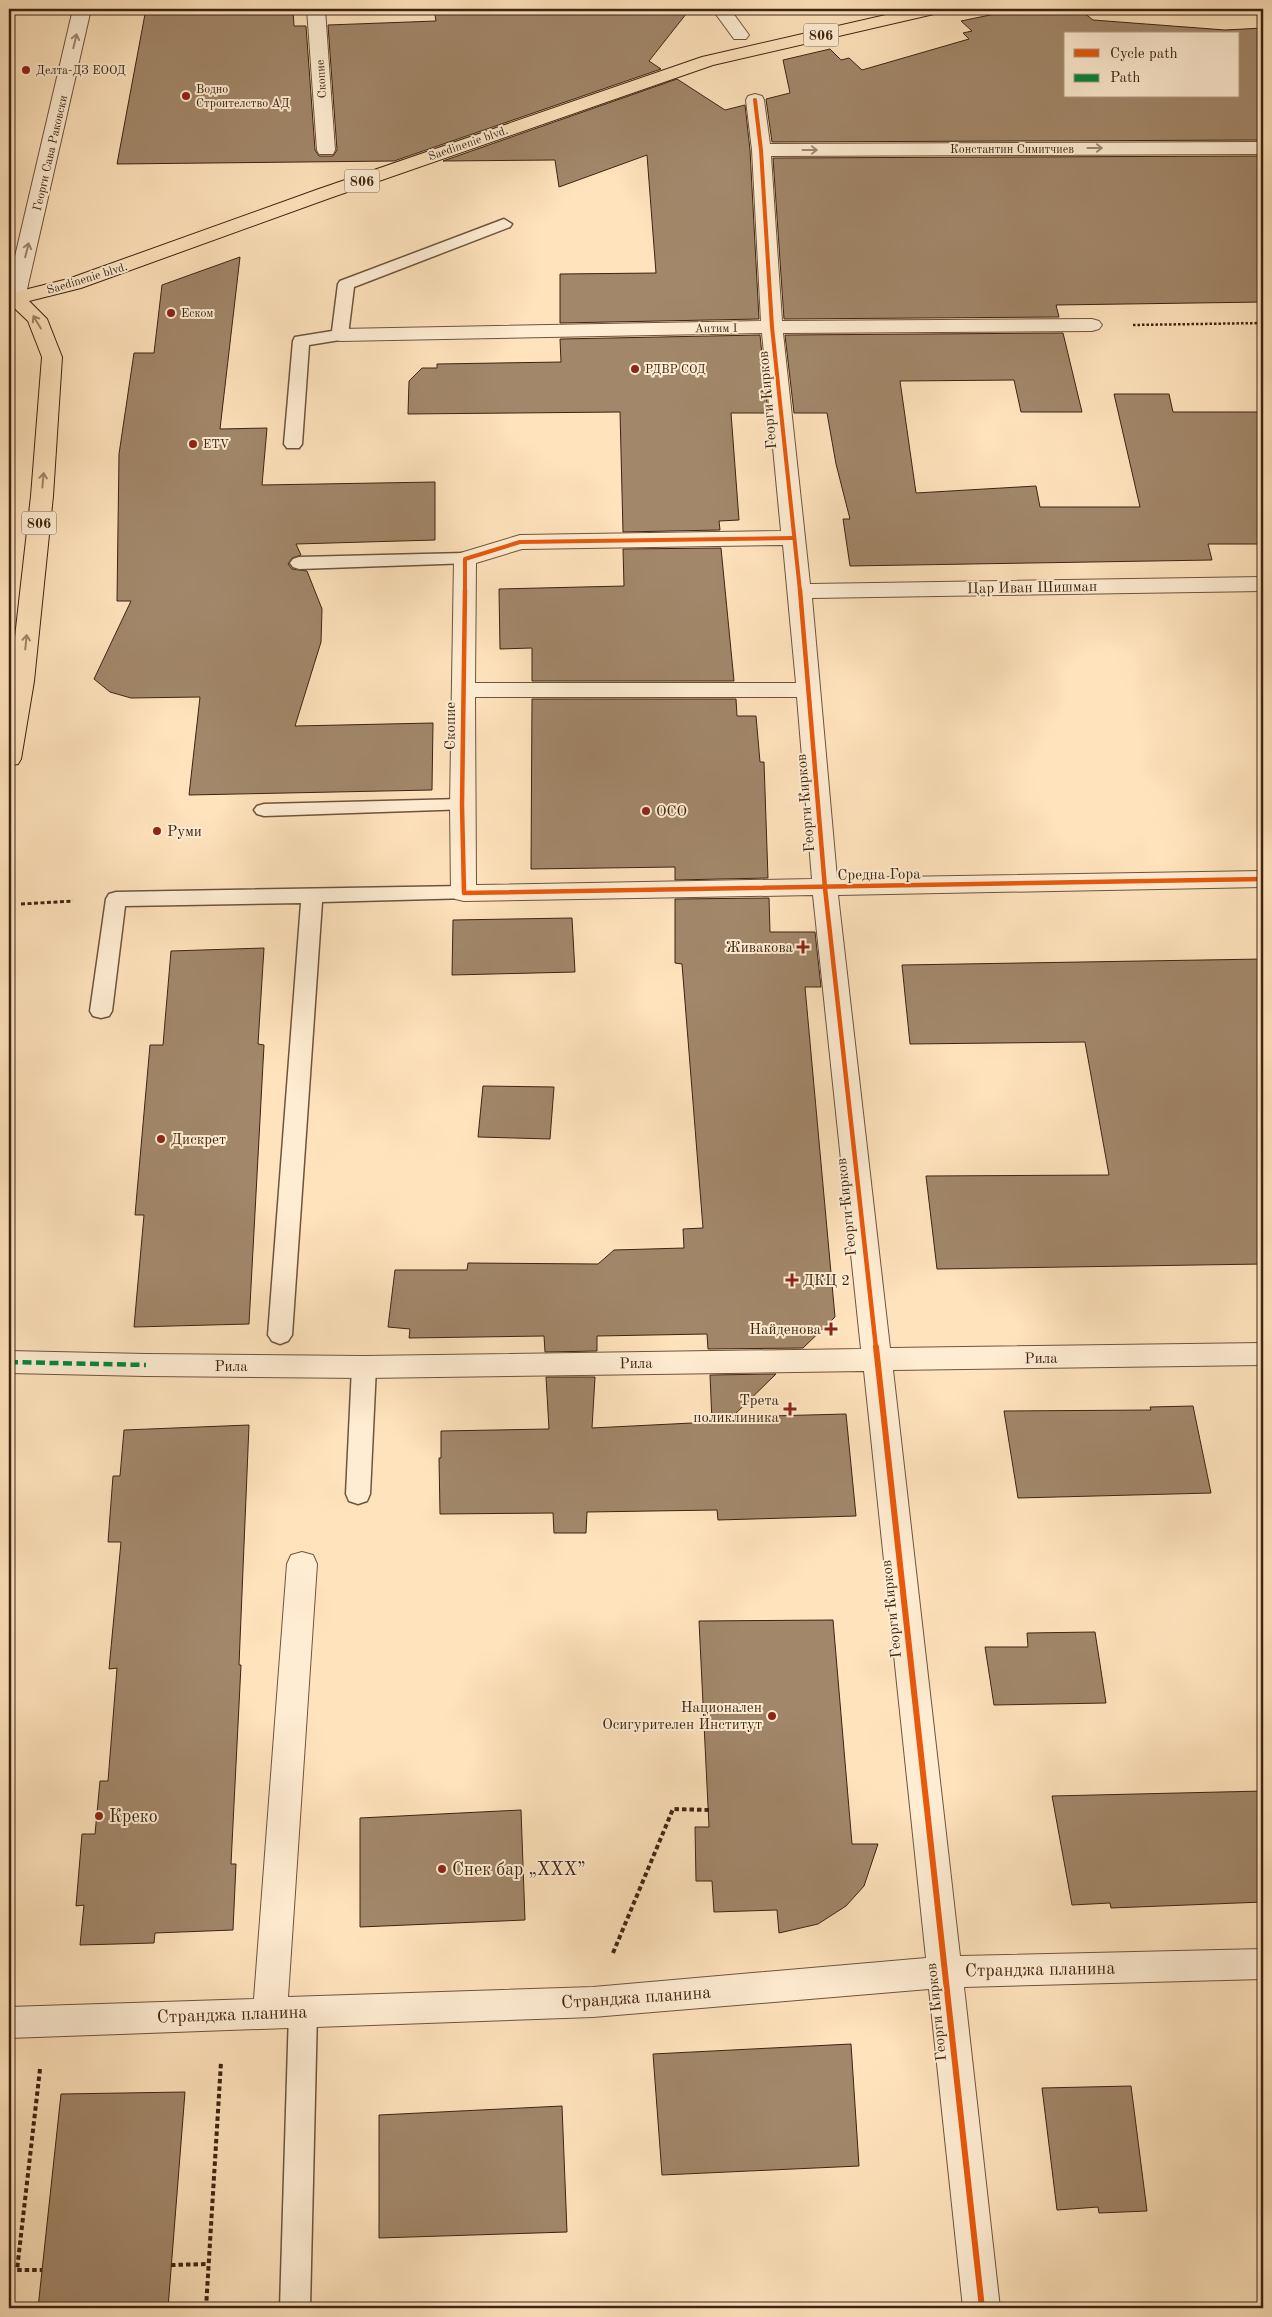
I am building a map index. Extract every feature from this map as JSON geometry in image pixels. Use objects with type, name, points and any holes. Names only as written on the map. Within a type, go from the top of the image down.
[{"type":"main road","name":"Saedinenie blvd.","points":[[11,301],[74,284],[138,262],[351,184],[708,60],[934,9]]},
{"type":"main road","name":"806","points":[[9,759],[22,681],[34,574],[52,357],[37,319],[11,301]]},
{"type":"street","name":"Георги Сава Раковски","points":[[11,301],[82,9]]},
{"type":"street","name":"Скопие","points":[[316,9],[326,150]]},
{"type":"street","points":[[721,9],[740,35]]},
{"type":"street","name":"Георги Кирков","points":[[755,100],[761,150],[772,327],[800,590],[825,888],[875,1361],[982,2308]]},
{"type":"street","name":"Константин Симитчиев","points":[[761,150],[1263,148]]},
{"type":"street","name":"Антим I","points":[[340,335],[772,327],[1092,325]]},
{"type":"street","points":[[465,559],[520,542],[793,538]]},
{"type":"street","name":"Скопие","points":[[464,893],[462,690],[465,559]]},
{"type":"street","name":"Цар Иван Шишман","points":[[800,590],[1263,584]]},
{"type":"street","points":[[462,690],[807,690]]},
{"type":"street","name":"Средна Гора","points":[[464,893],[1263,879]]},
{"type":"street","name":"Рила","points":[[9,1362],[364,1367],[1263,1354]]},
{"type":"street","points":[[270,2013],[302,1564]]},
{"type":"street","name":"Странджа планина","points":[[9,2022],[592,2002],[945,1972],[1263,1964]]},
{"type":"lane","points":[[293,444],[301,341],[340,335],[346,284],[504,224]]},
{"type":"lane","points":[[299,563],[465,559]]},
{"type":"lane","points":[[264,810],[462,805]]},
{"type":"lane","points":[[101,1011],[116,899],[464,893]]},
{"type":"lane","points":[[280,1335],[312,896]]},
{"type":"lane","points":[[358,1494],[364,1367]]},
{"type":"lane","points":[[294,2308],[303,2012]]},
{"type":"path","points":[[1092,325],[1262,323]]},
{"type":"path","points":[[21,904],[116,899]]},
{"type":"path","points":[[592,2002],[673,1809],[708,1810]]},
{"type":"path","points":[[206,2308],[224,2015]]},
{"type":"path","points":[[42,2270],[18,2270],[45,2021]]},
{"type":"path","points":[[171,2266],[208,2264]]},
{"type":"building","points":[[168,9],[293,9],[294,26],[306,26],[315,150],[319,156],[333,156],[337,150],[328,25],[436,21],[434,9],[690,9],[649,61],[661,69],[394,161],[117,164],[145,14],[168,12]]},
{"type":"building","points":[[1019,9],[1079,9],[1093,20],[1225,30],[1263,28],[1263,140],[772,142],[766,99],[790,93],[783,60],[830,49],[841,60],[849,58],[862,70],[969,39],[963,33],[972,31],[961,21]]},
{"type":"building","points":[[677,79],[725,110],[745,105],[750,150],[759,319],[560,323],[560,274],[656,273],[647,155],[559,187],[555,160],[443,161]]},
{"type":"building","points":[[1263,156],[1263,302],[1056,305],[1059,317],[784,319],[773,158]]},
{"type":"building","points":[[240,257],[220,429],[267,428],[262,485],[435,482],[435,540],[296,544],[301,555],[292,558],[288,564],[292,569],[307,571],[322,609],[321,642],[295,726],[433,723],[432,790],[189,795],[200,697],[131,698],[110,692],[94,679],[131,601],[117,601],[119,454],[134,353],[154,353],[162,285]]},
{"type":"building","points":[[1063,333],[1082,412],[1021,412],[1014,380],[900,381],[916,493],[1036,486],[1040,507],[1140,507],[1114,394],[1169,394],[1173,412],[1263,412],[1263,544],[1208,544],[1212,560],[850,566],[843,519],[850,519],[836,464],[827,413],[794,413],[785,335]]},
{"type":"building","points":[[760,335],[768,413],[731,413],[739,520],[719,521],[720,530],[623,532],[620,412],[408,414],[409,381],[422,368],[437,368],[437,364],[561,362],[560,339]]},
{"type":"building","points":[[721,548],[734,681],[532,681],[532,648],[500,649],[499,589],[624,586],[623,549]]},
{"type":"building","name":"ОСО","points":[[532,699],[736,699],[737,716],[756,716],[760,762],[764,762],[768,878],[675,880],[675,867],[531,869]]},
{"type":"building","points":[[769,898],[770,932],[815,932],[821,987],[805,987],[835,1317],[803,1348],[708,1349],[707,1334],[597,1336],[597,1351],[545,1352],[544,1336],[409,1338],[410,1329],[388,1327],[395,1270],[467,1270],[468,1263],[598,1264],[614,1250],[684,1248],[683,1229],[703,1228],[682,964],[675,963],[675,899]]},
{"type":"building","points":[[572,918],[575,972],[452,975],[453,920]]},
{"type":"building","points":[[264,948],[258,1044],[264,1045],[249,1324],[134,1327],[144,1215],[135,1215],[150,1045],[163,1045],[171,951]]},
{"type":"building","points":[[1263,959],[1263,1264],[937,1269],[926,1176],[1109,1175],[1085,1042],[910,1044],[902,965]]},
{"type":"building","points":[[483,1086],[554,1087],[550,1139],[478,1137]]},
{"type":"building","points":[[776,1374],[732,1417],[846,1414],[856,1516],[718,1520],[717,1510],[587,1512],[586,1533],[554,1533],[553,1513],[440,1514],[439,1458],[441,1458],[441,1431],[549,1429],[546,1377],[595,1377],[592,1428],[712,1422],[710,1375]]},
{"type":"building","points":[[1193,1406],[1211,1493],[1018,1498],[1004,1411],[1151,1410],[1150,1407]]},
{"type":"building","points":[[249,1425],[239,1665],[241,1665],[231,1864],[236,1864],[233,1930],[155,1933],[154,1943],[80,1945],[84,1905],[76,1906],[82,1834],[95,1834],[100,1781],[108,1781],[117,1668],[109,1669],[121,1542],[108,1542],[113,1476],[120,1476],[124,1430]]},
{"type":"building","name":"Национален Осигурителен Институт","points":[[833,1620],[852,1844],[878,1844],[864,1886],[846,1906],[818,1924],[779,1933],[777,1910],[714,1912],[712,1881],[696,1881],[695,1827],[709,1827],[699,1621]]},
{"type":"building","points":[[1095,1632],[1106,1703],[994,1705],[985,1647],[1028,1647],[1027,1633]]},
{"type":"building","points":[[1263,1791],[1263,1902],[1111,1908],[1110,1903],[1072,1905],[1052,1796]]},
{"type":"building","name":"Снек бар „ХХХ”","points":[[521,1810],[525,1920],[360,1927],[360,1818]]},
{"type":"building","points":[[851,2044],[859,2166],[662,2175],[653,2054]]},
{"type":"building","points":[[1131,2086],[1147,2211],[1099,2213],[1098,2207],[1057,2210],[1042,2088]]},
{"type":"building","points":[[185,2092],[168,2308],[38,2308],[61,2094]]},
{"type":"building","points":[[562,2106],[567,2232],[379,2238],[379,2115]]},
{"type":"marked path","points":[[9,1362],[146,1365]]},
{"type":"cycle path","points":[[755,100],[761,150],[772,327],[800,591],[825,888],[982,2308]]},
{"type":"cycle path","points":[[793,538],[520,542],[465,559],[462,805],[464,893],[1263,879]]},
{"type":"place","name":"Делта-ДЗ ЕООД","points":[[26,70]]},
{"type":"place","name":"Водно Строителство АД","points":[[186,96]]},
{"type":"place","name":"Еском","points":[[171,313]]},
{"type":"place","name":"РДВР СОД","points":[[635,369]]},
{"type":"place","name":"ETV","points":[[193,444]]},
{"type":"place","name":"ОСО","points":[[646,811]]},
{"type":"place","name":"Руми","points":[[157,831]]},
{"type":"place","name":"Живакова","points":[[803,947]]},
{"type":"place","name":"Дискрет","points":[[161,1139]]},
{"type":"place","name":"ДКЦ 2","points":[[792,1280]]},
{"type":"place","name":"Найденова","points":[[831,1329]]},
{"type":"place","name":"Трета поликлиника","points":[[790,1409]]},
{"type":"place","name":"Национален Осигурителен Институт","points":[[772,1716]]},
{"type":"place","name":"Креко","points":[[99,1816]]},
{"type":"place","name":"Снек бар „ХХХ”","points":[[442,1869]]}]
